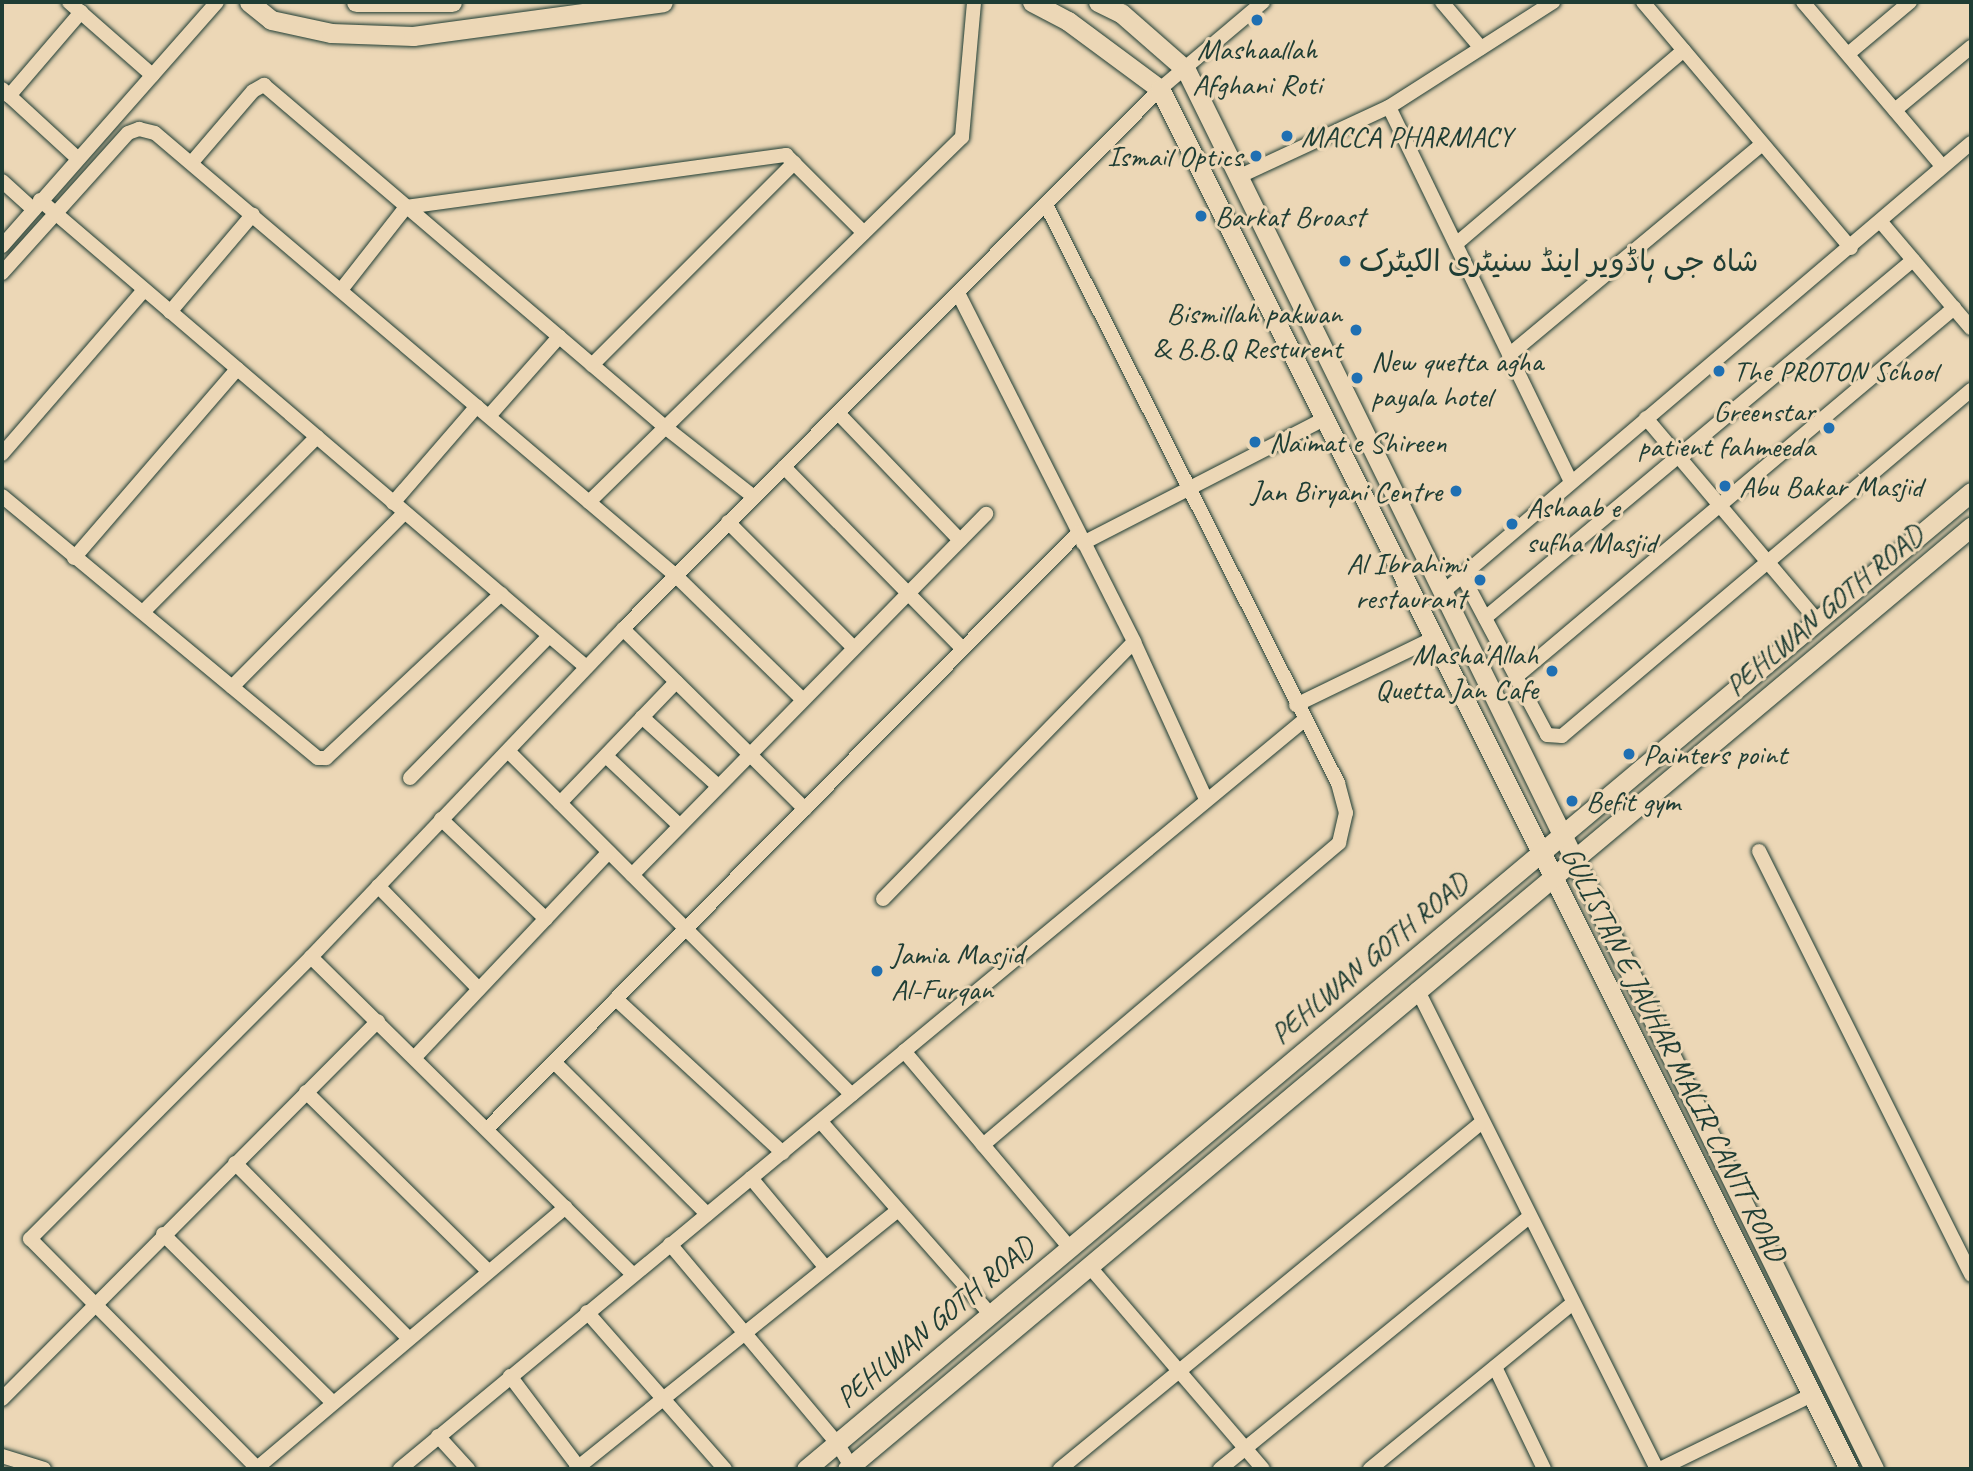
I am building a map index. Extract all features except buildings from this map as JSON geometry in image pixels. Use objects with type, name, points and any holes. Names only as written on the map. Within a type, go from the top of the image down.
[{"type":"main road","points":[[249,2],[271,20],[331,33],[413,36],[651,3]]},
{"type":"main road","points":[[356,2],[452,2]]},
{"type":"main road","name":"GULISTAN E JAUHAR MALIR CANTT ROAD","points":[[1032,2],[1068,21],[1160,89],[1322,420],[1434,638],[1849,1469]]},
{"type":"main road","name":"GULISTAN E JAUHAR MALIR CANTT ROAD","points":[[1098,2],[1121,13],[1186,69],[1874,1469]]},
{"type":"main road","name":"PEHLWAN GOTH ROAD","points":[[806,1469],[1971,492]]},
{"type":"main road","name":"PEHLWAN GOTH ROAD","points":[[849,1468],[1573,858],[1971,527]]},
{"type":"street","points":[[2,246],[218,2]]},
{"type":"street","points":[[589,502],[962,136],[974,2]]},
{"type":"street","points":[[566,1207],[407,1337],[257,1469],[93,1307],[30,1239],[311,957],[586,667],[728,522],[959,295],[1160,89],[1263,2]]},
{"type":"street","points":[[1442,2],[1481,48]]},
{"type":"street","points":[[1643,2],[1852,248]]},
{"type":"street","points":[[1803,2],[1942,166]]},
{"type":"street","points":[[1847,54],[1910,2]]},
{"type":"street","points":[[1238,177],[1389,107],[1549,3]]},
{"type":"street","points":[[78,159],[6,93],[75,7],[152,75]]},
{"type":"street","points":[[1895,110],[1971,47]]},
{"type":"street","points":[[1456,244],[1684,50]]},
{"type":"street","points":[[193,162],[253,90],[264,85],[665,427],[754,497]]},
{"type":"street","points":[[1389,107],[1571,481]]},
{"type":"street","points":[[2,273],[128,133],[139,129],[155,132],[676,576],[803,700]]},
{"type":"street","points":[[1509,355],[1762,144]]},
{"type":"street","points":[[1443,592],[1571,481],[1852,248],[1942,166],[1970,146]]},
{"type":"street","points":[[341,289],[406,206],[786,155],[864,233]]},
{"type":"street","points":[[592,365],[794,163]]},
{"type":"street","points":[[2,181],[37,205],[55,213],[586,667]]},
{"type":"street","points":[[983,1144],[1339,843],[1346,813],[1338,783],[1187,490],[1046,205]]},
{"type":"street","points":[[170,312],[253,214]]},
{"type":"street","points":[[1881,222],[1971,326]]},
{"type":"street","points":[[1485,618],[1913,260]]},
{"type":"street","points":[[2,454],[144,290]]},
{"type":"street","points":[[959,295],[1134,642],[1206,799]]},
{"type":"street","points":[[1516,677],[1954,308]]},
{"type":"street","points":[[489,416],[559,337]]},
{"type":"street","points":[[74,558],[237,369]]},
{"type":"street","points":[[1462,575],[1547,735],[1562,736],[1971,390]]},
{"type":"street","points":[[232,687],[399,508],[477,406]]},
{"type":"street","points":[[839,414],[960,540]]},
{"type":"street","points":[[1646,418],[1817,620]]},
{"type":"street","points":[[488,1128],[962,648],[1080,538],[1187,490],[1322,420]]},
{"type":"street","points":[[143,612],[317,437]]},
{"type":"street","points":[[784,467],[962,648]]},
{"type":"street","points":[[2,496],[310,753],[326,758],[501,594]]},
{"type":"street","points":[[632,875],[748,753],[986,514]]},
{"type":"street","points":[[728,522],[855,648]]},
{"type":"street","points":[[623,629],[805,809]]},
{"type":"street","points":[[410,778],[549,636]]},
{"type":"street","points":[[1296,705],[1434,638]]},
{"type":"street","points":[[883,899],[1134,642]]},
{"type":"street","points":[[560,803],[676,682]]},
{"type":"street","points":[[642,717],[717,785]]},
{"type":"street","points":[[400,1469],[1304,720]]},
{"type":"street","points":[[508,751],[852,1095]]},
{"type":"street","points":[[606,756],[679,825]]},
{"type":"street","points":[[441,819],[546,919]]},
{"type":"street","points":[[1759,851],[1971,1275]]},
{"type":"street","points":[[415,1058],[609,852]]},
{"type":"street","points":[[378,886],[479,989]]},
{"type":"street","points":[[311,957],[488,1128],[633,1274]]},
{"type":"street","points":[[1417,989],[1481,1123],[1659,1469],[1812,1395]]},
{"type":"street","points":[[616,999],[783,1153]]},
{"type":"street","points":[[2,1399],[377,1021]]},
{"type":"street","points":[[904,1051],[1069,1247]]},
{"type":"street","points":[[554,1062],[707,1214]]},
{"type":"street","points":[[306,1092],[488,1271]]},
{"type":"street","points":[[821,1122],[990,1314]]},
{"type":"street","points":[[1060,1469],[1481,1123]]},
{"type":"street","points":[[235,1163],[407,1337]]},
{"type":"street","points":[[751,1178],[826,1268]]},
{"type":"street","points":[[510,1376],[578,1469],[897,1211]]},
{"type":"street","points":[[1220,1469],[1529,1217]]},
{"type":"street","points":[[163,1234],[332,1402]]},
{"type":"street","points":[[670,1244],[837,1443],[849,1468]]},
{"type":"street","points":[[1089,1266],[1181,1370],[1263,1469]]},
{"type":"street","points":[[1370,1469],[1573,1303]]},
{"type":"street","points":[[587,1312],[725,1469]]},
{"type":"street","points":[[1494,1367],[1542,1468]]},
{"type":"street","points":[[438,1436],[468,1469]]},
{"type":"street","points":[[2,1455],[44,1469]]},
{"type":"place","name":"Mashaallah Afghani Roti","points":[[1257,20]]},
{"type":"place","name":"MACCA PHARMACY","points":[[1287,136]]},
{"type":"place","name":"Ismail Optics","points":[[1256,156]]},
{"type":"place","name":"Barkat Broast","points":[[1201,216]]},
{"type":"place","name":"شاہ جی ہاڈویر اینڈ سنیٹری الکیٹرک","points":[[1345,261]]},
{"type":"place","name":"Bismillah pakwan & B.B.Q Resturent","points":[[1356,330]]},
{"type":"place","name":"The PROTON School","points":[[1719,371]]},
{"type":"place","name":"New quetta agha payala hotel","points":[[1357,378]]},
{"type":"place","name":"Greenstar patient fahmeeda","points":[[1829,428]]},
{"type":"place","name":"Naimat e Shireen","points":[[1255,442]]},
{"type":"place","name":"Abu Bakar Masjid","points":[[1725,486]]},
{"type":"place","name":"Jan Biryani Centre","points":[[1456,491]]},
{"type":"place","name":"Ashaab e sufha Masjid","points":[[1512,524]]},
{"type":"place","name":"Al Ibrahimi restaurant","points":[[1480,580]]},
{"type":"place","name":"Masha'Allah Quetta Jan Cafe","points":[[1552,671]]},
{"type":"place","name":"Painters point","points":[[1629,754]]},
{"type":"place","name":"Befit gym","points":[[1572,801]]},
{"type":"place","name":"Jamia Masjid Al-Furqan","points":[[877,971]]}]
